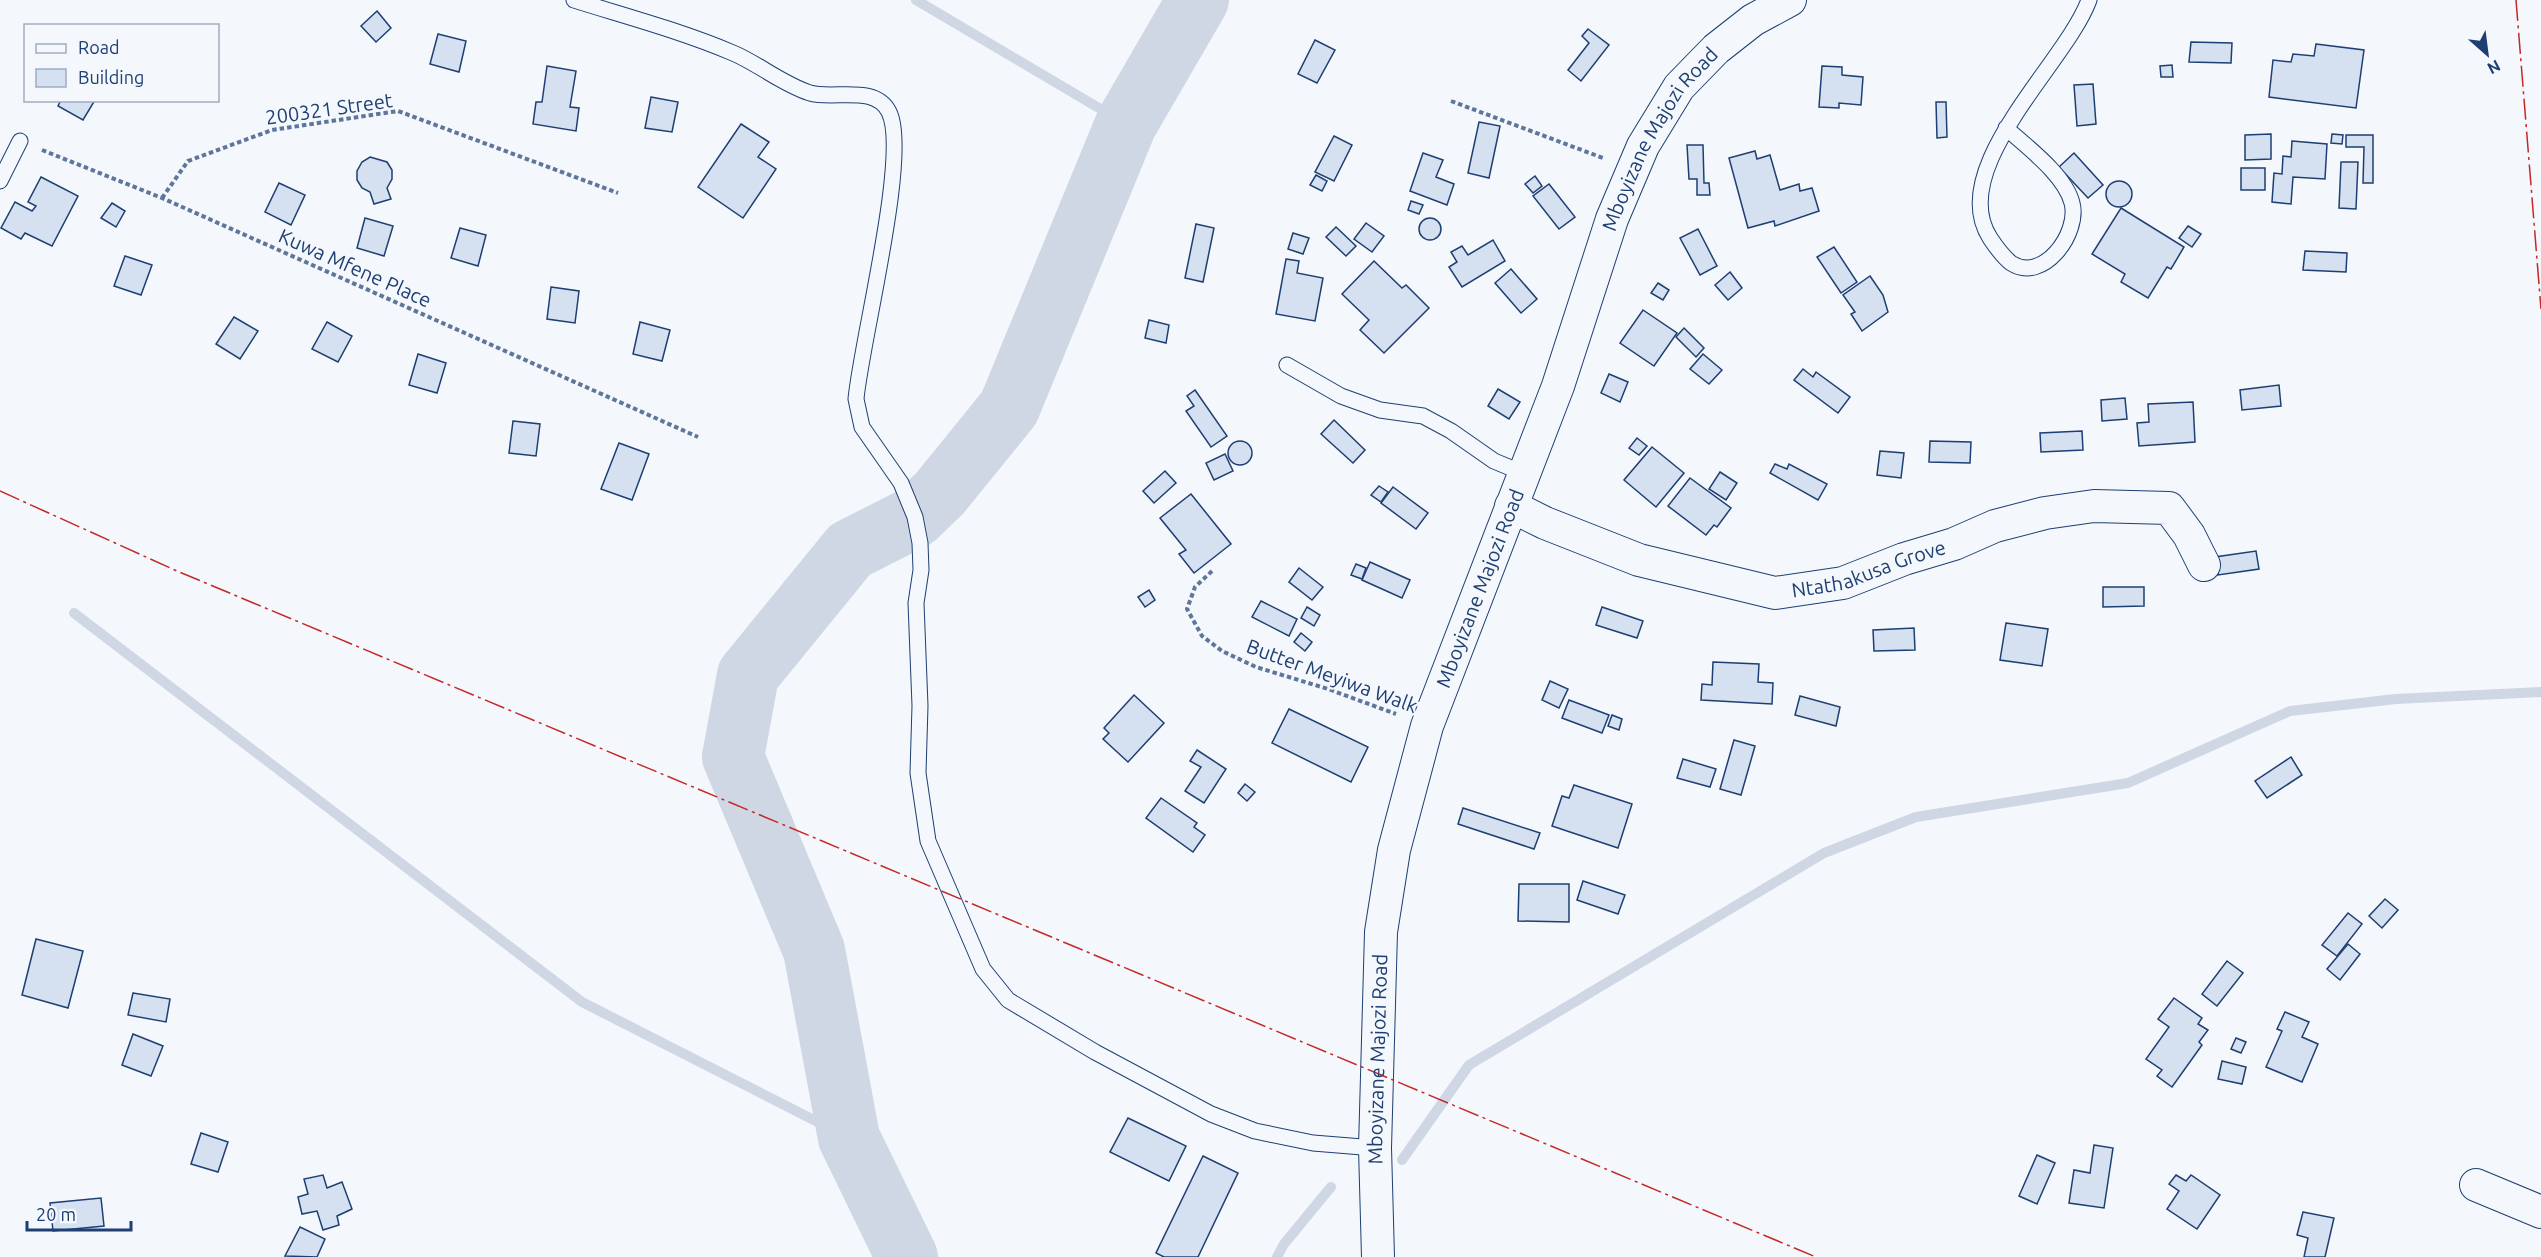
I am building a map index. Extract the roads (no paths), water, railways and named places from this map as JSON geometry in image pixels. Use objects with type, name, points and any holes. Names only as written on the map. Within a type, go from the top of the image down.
[{"type":"street","name":"Mboyizane Majozi Road","points":[[1378,1257],[1375,1148],[1379,973],[1386,889],[1427,726],[1558,386],[1612,219],[1632,169],[1679,87],[1725,42],[1752,20],[1790,0]]},
{"type":"street","name":"Ntathakusa Grove","points":[[1511,506],[1545,523],[1639,560],[1775,593],[1843,583],[1904,559],[1954,544],[1995,526],[2045,513],[2094,506],[2169,508],[2189,535],[2204,565]]},
{"type":"street","points":[[2476,1185],[2541,1212]]},
{"type":"lane","points":[[574,0],[698,38],[740,56],[810,93],[837,96],[859,94],[878,99],[889,112],[893,131],[892,182],[856,399],[862,427],[901,483],[915,517],[920,543],[921,570],[916,603],[920,706],[918,774],[928,841],[983,969],[1008,1000],[1095,1052],[1210,1114],[1255,1131],[1313,1143],[1375,1148]]},
{"type":"lane","points":[[2006,128],[2054,173],[2072,203],[2073,224],[2064,242],[2053,257],[2035,266],[2023,267],[2012,263],[1999,252],[1985,231],[1980,210],[1985,177],[2006,128],[2023,100],[2058,55],[2084,13],[2089,0]]},
{"type":"lane","points":[[0,181],[20,141]]},
{"type":"lane","points":[[1287,365],[1341,396],[1380,410],[1423,416],[1451,431],[1494,460],[1523,473]]},
{"type":"waterway","points":[[916,0],[1126,124]]},
{"type":"waterway","points":[[907,1257],[849,1138],[814,950],[733,757],[748,675],[850,550],[915,517],[940,493],[1009,408],[1126,124],[1198,0]]},
{"type":"waterway","points":[[74,613],[582,1002],[849,1138]]},
{"type":"waterway","points":[[1402,1160],[1469,1065],[1824,853],[1916,817],[2128,783],[2290,711],[2396,699],[2541,692]]},
{"type":"waterway","points":[[1277,1257],[1284,1244],[1331,1187]]}]
